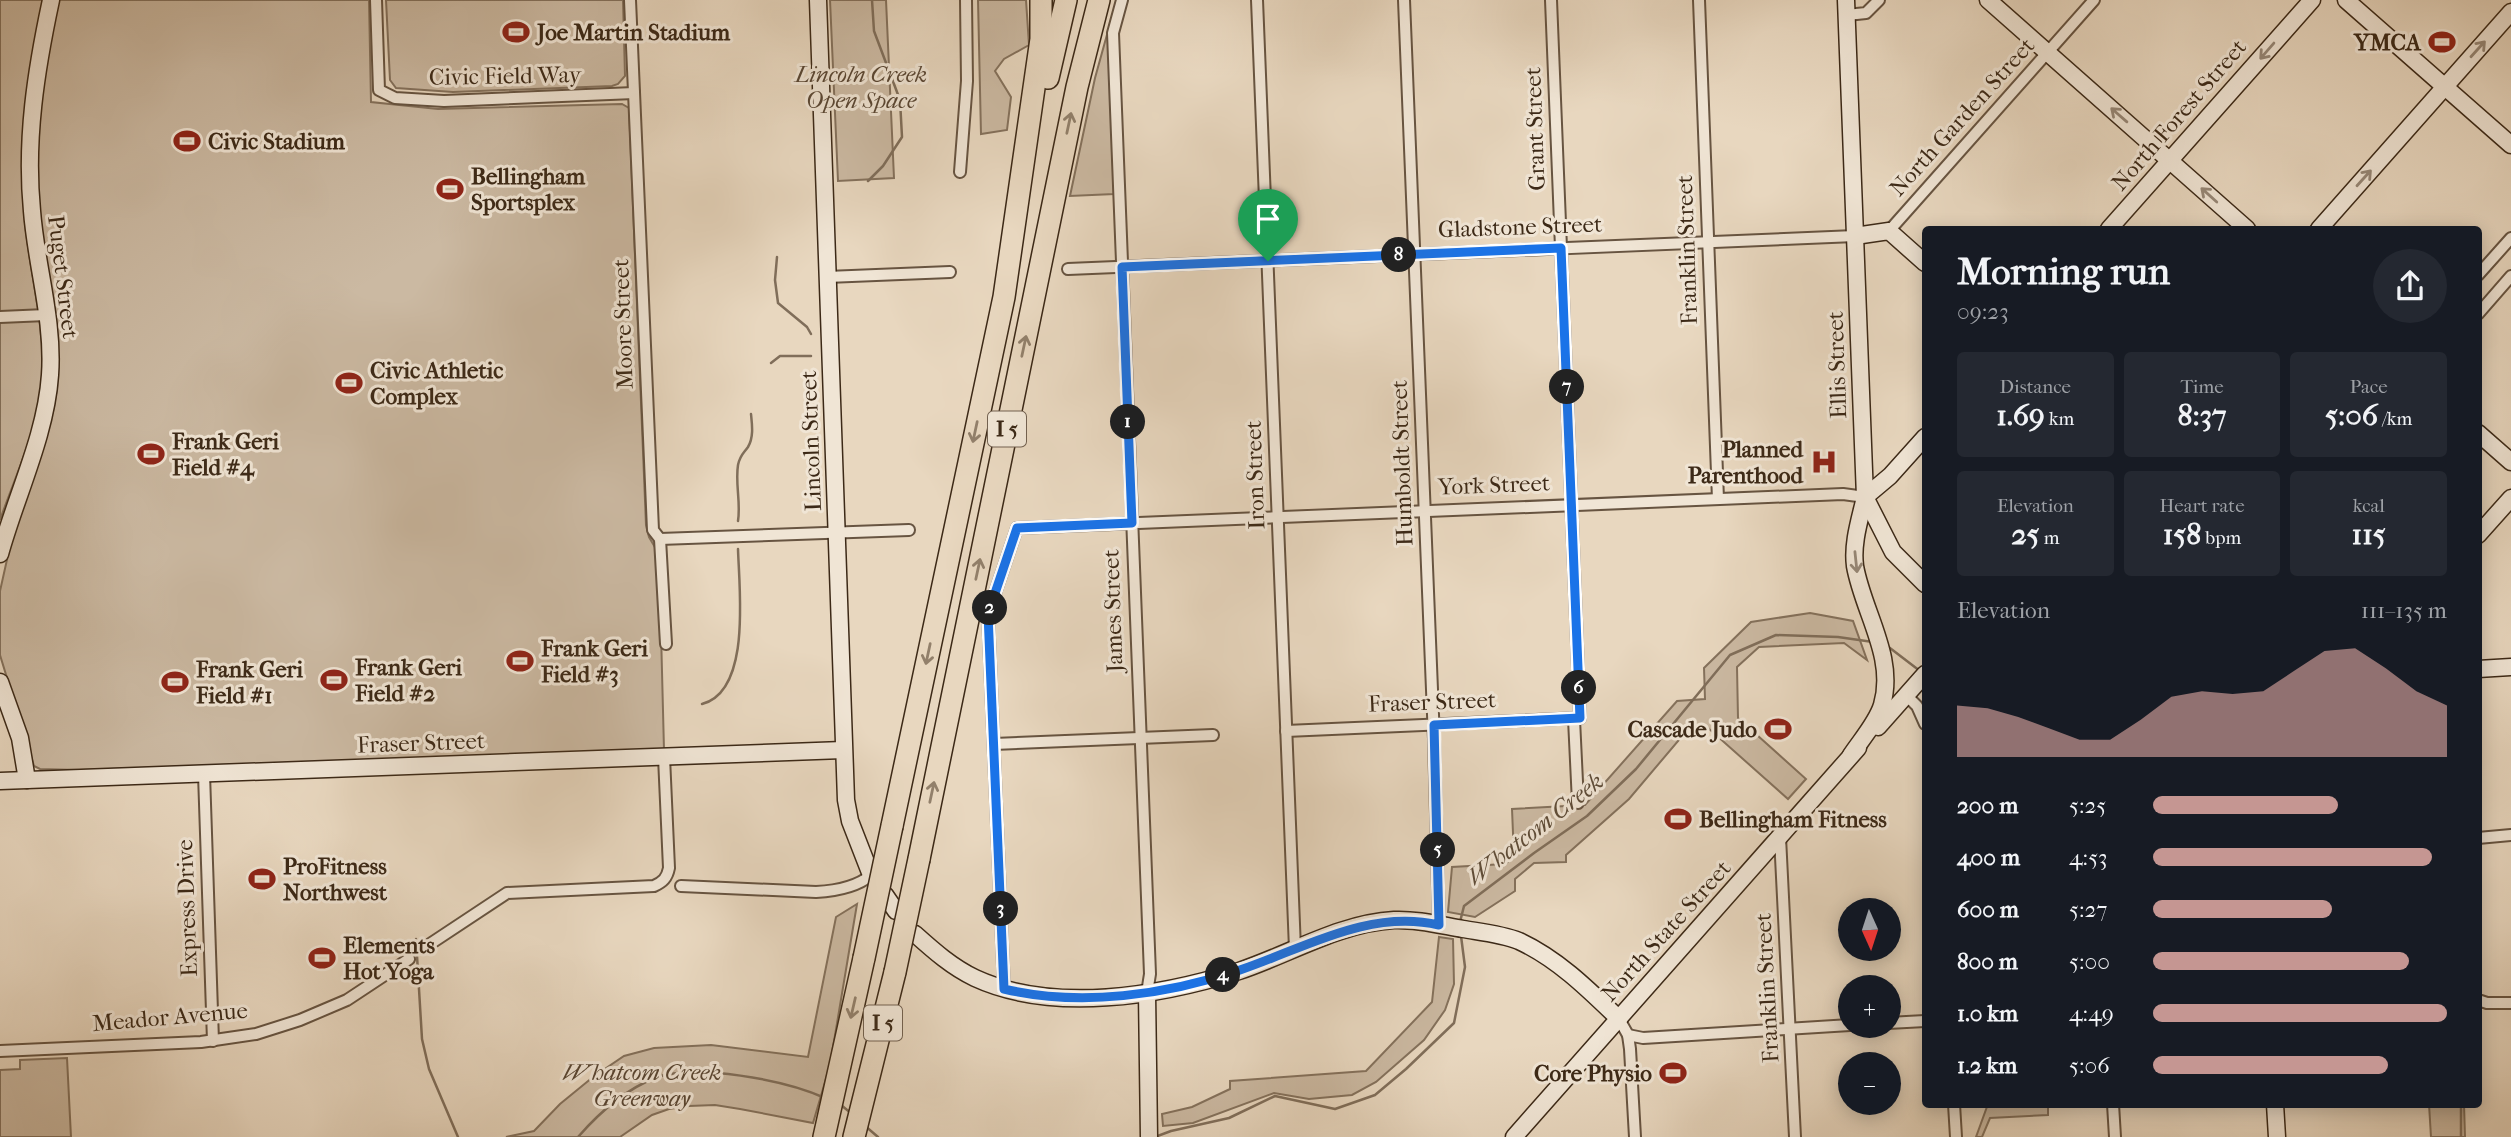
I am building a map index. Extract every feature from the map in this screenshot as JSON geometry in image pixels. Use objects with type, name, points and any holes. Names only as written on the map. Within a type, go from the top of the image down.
[{"type":"highway","points":[[1016,220],[1041,39],[1041,0]]},
{"type":"highway","name":"I 5","points":[[824,1137],[1004,297],[1016,220],[1066,0]]},
{"type":"highway","name":"I 5","points":[[858,1130],[919,859],[1077,87],[1099,0]]},
{"type":"highway","points":[[814,1137],[842,1057]]},
{"type":"street","name":"Puget Street","points":[[0,554],[45,407],[50,359],[31,208],[30,152],[33,93],[51,0]]},
{"type":"street","name":"Civic Field Way","points":[[376,0],[379,90],[395,98],[444,101],[634,93]]},
{"type":"street","name":"Moore Street","points":[[630,0],[653,530],[660,539],[666,644]]},
{"type":"street","name":"Lincoln Street","points":[[818,0],[846,800],[850,821],[871,875]]},
{"type":"street","points":[[960,173],[967,81],[966,0]]},
{"type":"street","name":"James Street","points":[[1122,0],[1113,33],[1150,974],[1147,993],[1149,1137]]},
{"type":"street","name":"Iron Street","points":[[1257,0],[1295,948]]},
{"type":"street","name":"Humboldt Street","points":[[1404,0],[1434,725],[1439,925]]},
{"type":"street","name":"Grant Street","points":[[1551,0],[1571,505],[1578,803]]},
{"type":"street","name":"Franklin Street","points":[[1699,0],[1718,499]]},
{"type":"street","points":[[1846,8],[1866,13],[1879,0]]},
{"type":"street","points":[[1988,0],[2244,226]]},
{"type":"street","name":"North Garden Street","points":[[1889,231],[2094,0]]},
{"type":"street","name":"North Forest Street","points":[[2112,226],[2312,0]]},
{"type":"street","points":[[2346,0],[2511,145]]},
{"type":"street","name":"Ellis Street","points":[[1846,8],[1865,497],[1855,554],[1859,579],[1885,663],[1886,689],[1881,709],[1851,755]]},
{"type":"street","points":[[2322,226],[2511,12]]},
{"type":"street","points":[[1889,231],[1922,260]]},
{"type":"street","name":"Gladstone Street","points":[[1068,269],[1855,236],[1889,231]]},
{"type":"street","points":[[2482,271],[2511,238]]},
{"type":"street","points":[[827,276],[950,272]]},
{"type":"street","points":[[2482,309],[2511,276]]},
{"type":"street","points":[[0,317],[46,315]]},
{"type":"street","points":[[2482,437],[2511,462]]},
{"type":"street","points":[[1922,440],[1889,477],[1865,497],[1894,552],[1922,581]]},
{"type":"street","name":"York Street","points":[[994,744],[988,614],[1017,528],[1843,494],[1865,497]]},
{"type":"street","points":[[2482,531],[2511,498]]},
{"type":"street","points":[[660,539],[909,530]]},
{"type":"street","points":[[2482,669],[2511,667]]},
{"type":"street","points":[[1851,755],[1922,677]]},
{"type":"street","points":[[0,682],[20,738],[27,780]]},
{"type":"street","points":[[1907,694],[1922,717]]},
{"type":"street","name":"Fraser Street","points":[[1286,731],[1577,719]]},
{"type":"street","points":[[1004,989],[994,744],[1213,735]]},
{"type":"street","name":"Fraser Street","points":[[0,781],[843,750]]},
{"type":"street","name":"North State Street","points":[[1514,1137],[1851,755]]},
{"type":"street","points":[[430,944],[507,893],[654,886],[662,883],[669,868],[664,757]]},
{"type":"street","name":"Express Drive","points":[[204,774],[213,1041]]},
{"type":"street","points":[[2482,838],[2511,835]]},
{"type":"street","name":"Franklin Street","points":[[1780,837],[1796,1137]]},
{"type":"street","points":[[681,887],[802,893],[831,891],[863,882],[871,875]]},
{"type":"street","points":[[885,895],[896,911]]},
{"type":"street","points":[[915,934],[961,971],[1004,989],[1034,995],[1075,997],[1147,993],[1241,970],[1347,930],[1393,920],[1439,925],[1518,941],[1547,957],[1582,984],[1619,1019],[1628,1035],[1635,1137]]},
{"type":"street","name":"Meador Avenue","points":[[0,1051],[213,1041],[256,1034],[300,1020],[347,1000],[409,959]]},
{"type":"street","points":[[2482,1001],[2511,1003]]},
{"type":"street","points":[[1901,1022],[1922,1021]]},
{"type":"street","points":[[1628,1035],[1643,1038],[1838,1027]]},
{"type":"street","points":[[1954,1108],[1956,1137]]},
{"type":"street","points":[[2113,1108],[2115,1137]]},
{"type":"street","points":[[2275,1108],[2277,1137]]},
{"type":"green space","points":[[0,0],[44,0],[33,56],[23,138],[25,223],[39,319],[42,377],[32,431],[0,520]]},
{"type":"green space","name":"Civic Athletic Complex","points":[[58,0],[369,0],[371,102],[438,109],[622,104],[629,108],[646,525],[649,537],[659,554],[664,750],[79,770],[40,769],[34,766],[0,655],[0,591],[14,528],[53,411],[57,389],[58,363],[42,245],[37,157],[41,95]]},
{"type":"green space","name":"Joe Martin Stadium","points":[[386,0],[623,0],[625,76],[612,86],[453,92],[396,88],[390,80]]},
{"type":"green space","name":"Lincoln Creek Open Space","points":[[830,0],[886,0],[894,178],[838,181]]},
{"type":"green space","points":[[978,0],[1026,0],[1029,45],[1004,59],[995,71],[1011,97],[1007,130],[981,134]]},
{"type":"green space","points":[[1108,31],[1114,194],[1070,196],[1095,78]]},
{"type":"green space","points":[[1810,613],[1853,621],[1867,660],[1844,643],[1759,647],[1737,667],[1738,718],[1806,779],[1788,799],[1707,727],[1689,728],[1629,799],[1566,855],[1566,862],[1534,863],[1515,879],[1515,891],[1475,917],[1448,912],[1452,867],[1505,864],[1514,857],[1512,809],[1585,805],[1677,701],[1705,699],[1704,668],[1751,622]]},
{"type":"green space","name":"Whatcom Creek Greenway","points":[[857,904],[830,1065],[813,1123],[715,1105],[689,1106],[652,1115],[620,1137],[506,1137],[534,1131],[560,1104],[593,1077],[624,1056],[654,1048],[711,1045],[808,1057],[836,917]]},
{"type":"green space","points":[[1439,937],[1453,939],[1454,984],[1445,1010],[1424,1040],[1376,1082],[1352,1095],[1309,1099],[1274,1093],[1193,1123],[1163,1126],[1162,1114],[1192,1107],[1230,1089],[1230,1081],[1366,1071],[1432,1002]]},
{"type":"green space","points":[[67,1058],[71,1137],[0,1137],[0,1070],[20,1069],[20,1060]]},
{"type":"green space","points":[[1987,1108],[2048,1108],[2048,1115],[1990,1118],[1982,1137],[1976,1137]]},
{"type":"green space","points":[[2429,1108],[2464,1108],[2465,1137],[2431,1137]]},
{"type":"waterway","points":[[868,181],[883,166],[902,137],[900,100],[874,31],[872,0]]},
{"type":"waterway","points":[[777,257],[775,280],[778,303],[807,327],[811,334]]},
{"type":"waterway","points":[[771,363],[780,356],[811,356]]},
{"type":"waterway","points":[[738,521],[738,465],[751,439],[751,414]]},
{"type":"waterway","points":[[702,704],[718,695],[729,680],[736,660],[740,612],[738,549]]},
{"type":"waterway","name":"Whatcom Creek","points":[[1460,922],[1464,906],[1587,816],[1636,769],[1730,655],[1776,635],[1838,637],[1873,642]]},
{"type":"waterway","name":"Whatcom Creek","points":[[1886,645],[1920,671]]},
{"type":"waterway","name":"Whatcom Creek","points":[[1155,1137],[1229,1118],[1275,1096],[1335,1109],[1375,1095],[1454,1023],[1465,967],[1461,936]]},
{"type":"waterway","points":[[416,939],[422,1039],[429,1069],[458,1137]]},
{"type":"waterway","name":"Whatcom Creek","points":[[578,1137],[603,1111],[623,1096],[655,1078],[672,1074],[693,1072],[740,1076],[787,1085],[825,1098]]},
{"type":"waterway","name":"Whatcom Creek","points":[[841,1105],[852,1114]]},
{"type":"waterway","name":"Whatcom Creek","points":[[2461,1108],[2461,1137]]},
{"type":"waterway","name":"Whatcom Creek","points":[[864,1125],[878,1137]]},
{"type":"place","name":"Joe Martin Stadium","points":[[516,32]]},
{"type":"place","name":"YMCA","points":[[2442,42]]},
{"type":"place","name":"Civic Stadium","points":[[187,141]]},
{"type":"place","name":"Bellingham Sportsplex","points":[[450,189]]},
{"type":"place","name":"Civic Athletic Complex","points":[[349,383]]},
{"type":"place","name":"Frank Geri Field #4","points":[[151,454]]},
{"type":"place","name":"Planned Parenthood","points":[[1824,462]]},
{"type":"place","name":"Frank Geri Field #3","points":[[520,661]]},
{"type":"place","name":"Frank Geri Field #2","points":[[334,680]]},
{"type":"place","name":"Frank Geri Field #1","points":[[175,682]]},
{"type":"place","name":"Cascade Judo","points":[[1778,729]]},
{"type":"place","name":"Bellingham Fitness","points":[[1678,819]]},
{"type":"place","name":"ProFitness Northwest","points":[[262,879]]},
{"type":"place","name":"Elements Hot Yoga","points":[[322,958]]},
{"type":"place","name":"Core Physio","points":[[1673,1073]]},
{"type":"route","points":[[1561,248],[1580,718],[1434,725],[1439,925],[1393,920],[1347,930],[1241,970],[1134,995],[1049,996],[1004,989],[988,614],[1017,528],[1132,523],[1122,267],[1268,261],[1561,248]]}]
